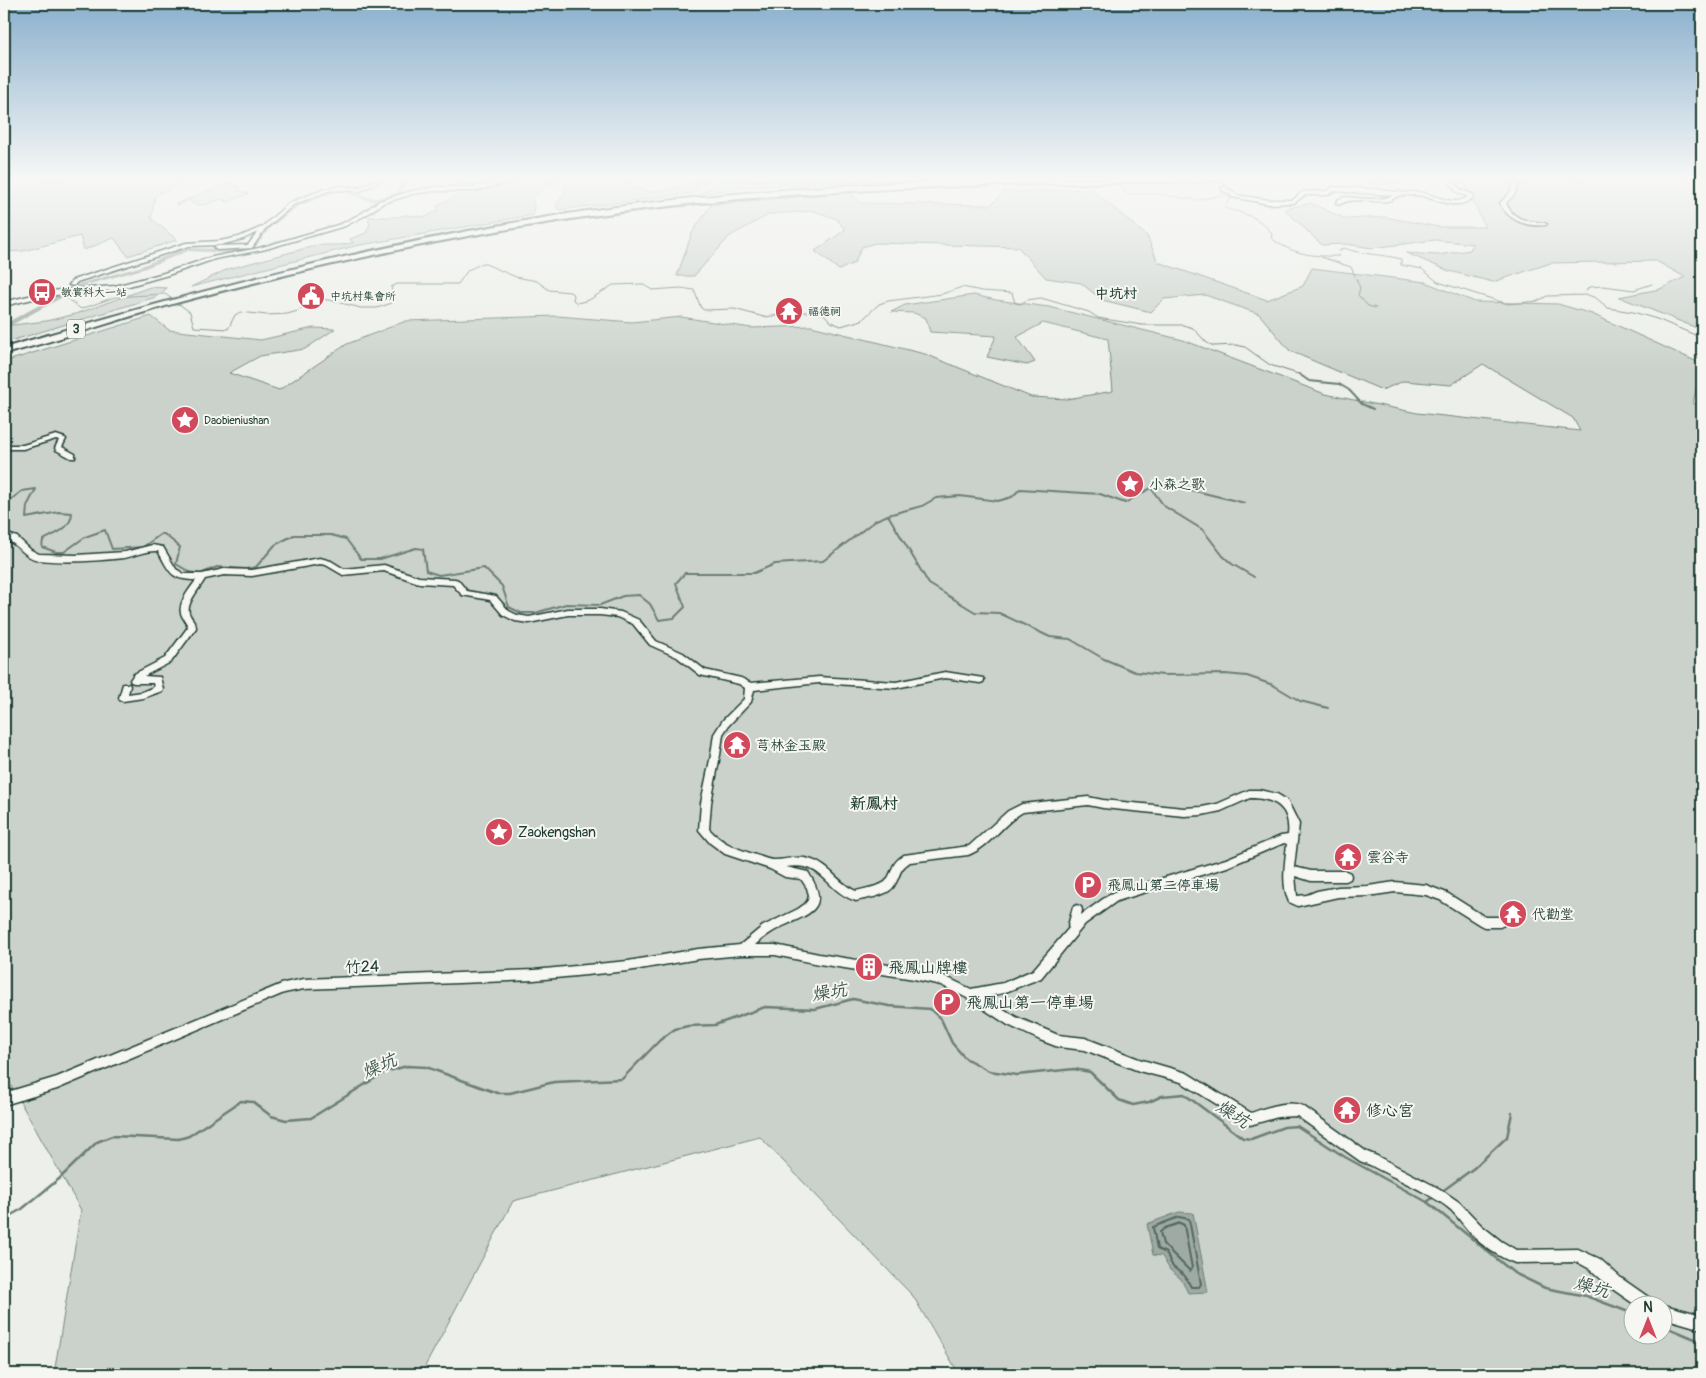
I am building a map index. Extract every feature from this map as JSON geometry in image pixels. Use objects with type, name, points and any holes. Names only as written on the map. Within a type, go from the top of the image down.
[{"type":"highway","name":"3","points":[[4,346],[289,267],[399,243]]},
{"type":"highway","name":"3","points":[[212,288],[419,243]]},
{"type":"highway","name":"3","points":[[4,351],[148,305]]},
{"type":"street","points":[[72,285],[75,281],[188,244],[198,243]]},
{"type":"street","points":[[4,304],[45,294],[183,248],[250,247],[253,243]]},
{"type":"street","points":[[45,294],[114,288],[214,258],[280,243]]},
{"type":"street","points":[[4,447],[23,447],[56,437],[63,438],[58,448],[73,456]]},
{"type":"street","points":[[4,536],[14,539],[28,552],[38,557],[76,558],[125,555],[152,548],[160,549],[173,571],[183,577],[202,577],[224,572],[252,573],[320,561],[328,563],[343,572],[384,568],[419,580],[455,582],[465,593],[493,598],[506,613],[515,618],[529,620],[568,612],[618,614],[636,622],[653,643],[680,655],[704,673],[741,681],[750,687],[819,680],[896,684],[945,675],[980,680]]},
{"type":"street","points":[[126,686],[123,698],[143,695],[158,689],[157,679],[134,680],[137,676],[168,660],[192,628],[192,624],[185,613],[185,605],[202,577]]},
{"type":"street","points":[[742,950],[756,936],[776,924],[803,914],[812,903],[814,893],[811,883],[804,875],[785,872],[773,865],[728,850],[712,840],[704,830],[705,807],[711,771],[716,756],[716,742],[729,718],[748,700],[750,687]]},
{"type":"street","points":[[773,865],[788,862],[810,862],[823,869],[840,888],[856,896],[885,888],[890,884],[899,864],[908,858],[968,851],[1011,814],[1022,808],[1080,800],[1184,812],[1218,808],[1249,794],[1259,794],[1274,797],[1284,803],[1294,824],[1288,870],[1291,895],[1298,901],[1338,892],[1368,892],[1395,887],[1408,888],[1426,890],[1443,896],[1484,922],[1500,922]]},
{"type":"street","points":[[971,994],[1003,988],[1037,974],[1080,921],[1114,898],[1227,863],[1284,839],[1293,840]]},
{"type":"street","points":[[1288,870],[1311,876],[1346,876]]},
{"type":"street","points":[[1071,931],[1078,913],[1077,910]]},
{"type":"street","name":"竹24","points":[[4,1099],[57,1083],[284,988],[304,984],[534,975],[628,966],[698,954],[742,950],[775,950],[942,980],[971,994]]},
{"type":"street","points":[[971,994],[1012,1021],[1040,1034],[1058,1041],[1085,1044],[1182,1078],[1250,1119],[1278,1111],[1299,1110],[1364,1157],[1374,1160],[1436,1193],[1455,1206],[1477,1231],[1496,1246],[1515,1257],[1578,1255],[1595,1264],[1616,1283],[1635,1296]]},
{"type":"street","points":[[1674,1315],[1702,1322]]},
{"type":"shaded area","points":[[4,243],[52,243],[23,251],[4,252]]},
{"type":"shaded area","points":[[82,243],[101,243],[84,250]]},
{"type":"shaded area","points":[[118,243],[167,243],[128,256]]},
{"type":"shaded area","points":[[370,243],[191,287],[228,269],[318,245]]},
{"type":"shaded area","points":[[688,243],[723,243],[694,276],[677,276]]},
{"type":"shaded area","points":[[826,243],[874,243],[862,247],[854,263],[839,270],[815,251]]},
{"type":"shaded area","points":[[886,243],[1150,243],[1158,262],[1267,300],[1303,286],[1312,268],[1425,282],[1475,302],[1558,304],[1592,314],[1702,364],[1693,403],[1702,407],[1702,1374],[959,1374],[913,1296],[760,1137],[513,1201],[421,1374],[54,1374],[81,1210],[4,1073],[4,362],[151,316],[169,330],[261,340],[313,328],[335,329],[305,349],[260,356],[229,373],[279,390],[347,344],[406,321],[557,316],[632,322],[681,317],[751,328],[811,326],[925,354],[1031,397],[1067,399],[1113,391],[1108,339],[1043,323],[1017,337],[1035,362],[1027,365],[987,357],[996,336],[930,332],[926,318],[914,313],[891,312],[905,305],[974,295],[1049,307],[1183,340],[1325,394],[1417,413],[1580,431],[1573,418],[1483,364],[1451,385],[1404,381],[1382,390],[1290,351],[1259,314],[1205,295],[1164,299],[1151,312],[1102,300],[1081,283],[1046,278],[1018,247]]},
{"type":"shaded area","points":[[1320,243],[1409,243],[1372,248],[1345,244],[1322,245]]},
{"type":"shaded area","points":[[1466,243],[1702,243],[1702,330],[1619,297],[1660,289],[1685,277],[1656,261],[1551,263],[1493,282],[1449,271],[1406,253],[1438,255],[1470,250],[1473,244]]},
{"type":"shaded area","points":[[150,287],[167,288],[156,297],[4,343],[4,326],[46,321],[76,314]]},
{"type":"water","points":[[1179,1212],[1193,1213],[1208,1292],[1188,1293],[1181,1279],[1170,1270],[1162,1256],[1153,1255],[1147,1224]]},
{"type":"waterway","points":[[4,327],[81,285],[141,268],[187,249],[226,251],[252,248],[257,243]]},
{"type":"waterway","points":[[1279,243],[1295,251],[1321,256],[1339,256],[1340,250],[1344,248],[1401,259],[1401,265],[1422,269],[1438,282],[1508,304],[1538,301],[1547,296],[1588,295],[1596,298],[1608,308],[1633,312],[1657,319],[1702,338]]},
{"type":"waterway","points":[[1321,257],[1351,267],[1360,288],[1358,295],[1368,306],[1376,308]]},
{"type":"waterway","points":[[394,299],[391,287],[397,284],[458,284],[468,270],[483,263],[516,277],[537,281],[549,290],[570,292],[574,295],[573,300],[577,303],[589,300],[613,285],[642,284],[652,290],[681,288],[694,290],[701,308],[704,310],[734,309],[764,317],[805,312],[824,314],[831,322],[841,326],[862,320],[879,304],[888,301],[942,294],[962,287],[982,291],[1012,293],[1015,303],[1020,304],[1027,300],[1041,298],[1089,312],[1098,318],[1142,325],[1183,325],[1193,328],[1207,343],[1214,346],[1236,345],[1245,347],[1270,365],[1300,375]]},
{"type":"waterway","points":[[1586,291],[1589,287],[1603,286],[1634,290],[1652,284]]},
{"type":"waterway","points":[[61,294],[81,309],[115,297],[165,294],[190,312],[194,327],[228,329],[235,315],[240,312],[267,315],[287,314],[298,311],[316,299],[329,300],[361,308],[377,308],[392,303]]},
{"type":"waterway","points":[[1300,375],[1309,381],[1339,384],[1349,390],[1362,404],[1373,409]]},
{"type":"waterway","points":[[1151,488],[1162,483],[1245,503]]},
{"type":"waterway","points":[[888,515],[922,506],[936,498],[960,496],[998,501],[1012,497],[1020,489],[1100,494],[1125,503],[1151,488]]},
{"type":"waterway","points":[[1151,488],[1164,506],[1203,530],[1223,556],[1232,564],[1254,577]]},
{"type":"waterway","points":[[4,505],[22,491],[36,489],[27,506],[26,518],[59,512],[72,513],[66,527],[43,540],[42,547],[56,552],[64,552],[85,537],[105,530],[112,549],[143,547],[161,534],[164,534],[180,547],[176,564],[190,572],[200,574],[217,567],[246,569],[256,567],[275,545],[294,535],[331,535],[346,539],[361,559],[380,559],[416,548],[423,549],[426,571],[439,575],[484,568],[502,586],[509,607],[521,613],[535,613],[566,604],[600,605],[623,596],[639,595],[650,604],[659,620],[674,618],[685,607],[676,583],[685,573],[754,573],[775,564],[823,561],[876,520],[888,515]]},
{"type":"waterway","points":[[888,515],[929,584],[975,612],[999,613],[1050,637],[1070,639],[1104,659],[1135,672],[1163,675],[1225,674],[1247,676],[1273,685],[1300,701],[1328,708]]},
{"type":"waterway","name":"燥坑","points":[[4,1219],[22,1209],[59,1179],[97,1142],[112,1136],[179,1139],[189,1136],[241,1101],[253,1102],[271,1116],[286,1120],[311,1118],[385,1072],[407,1066],[426,1067],[497,1093],[510,1093],[554,1082],[622,1079],[660,1040],[675,1029],[688,1026],[715,1025],[765,1007],[815,1009],[853,999],[889,1006],[930,1009],[941,1019],[952,1043],[965,1058],[989,1071],[1017,1075],[1074,1069],[1090,1072],[1119,1100],[1133,1105],[1149,1102],[1162,1096],[1184,1094],[1243,1138],[1251,1139],[1284,1127],[1297,1126],[1345,1157],[1427,1202]]},
{"type":"waterway","points":[[1441,1192],[1474,1168],[1507,1137],[1512,1113]]},
{"type":"waterway","points":[[1427,1202],[1435,1196]]},
{"type":"waterway","name":"燥坑","points":[[1427,1202],[1514,1273],[1545,1288],[1586,1296],[1624,1310]]},
{"type":"waterway","name":"燥坑","points":[[1674,1330],[1702,1342]]},
{"type":"place","name":"敏實科大一站","points":[[42,292]]},
{"type":"place","name":"中坑村集會所","points":[[311,296]]},
{"type":"place","name":"福德祠","points":[[789,311]]},
{"type":"place","name":"Daobieniushan","points":[[185,420]]},
{"type":"place","name":"小森之歌","points":[[1130,484]]},
{"type":"place","name":"芎林金玉殿","points":[[737,745]]},
{"type":"place","name":"Zaokengshan","points":[[499,832]]},
{"type":"place","name":"雲谷寺","points":[[1348,857]]},
{"type":"place","name":"飛鳳山第二停車場","points":[[1088,885]]},
{"type":"place","name":"代勸堂","points":[[1513,914]]},
{"type":"place","name":"飛鳳山牌樓","points":[[869,967]]},
{"type":"place","name":"飛鳳山第一停車場","points":[[947,1002]]},
{"type":"place","name":"修心宮","points":[[1347,1110]]},
{"type":"district","name":"中坑村","points":[[1116,293]]},
{"type":"district","name":"新鳳村","points":[[874,803]]}]
